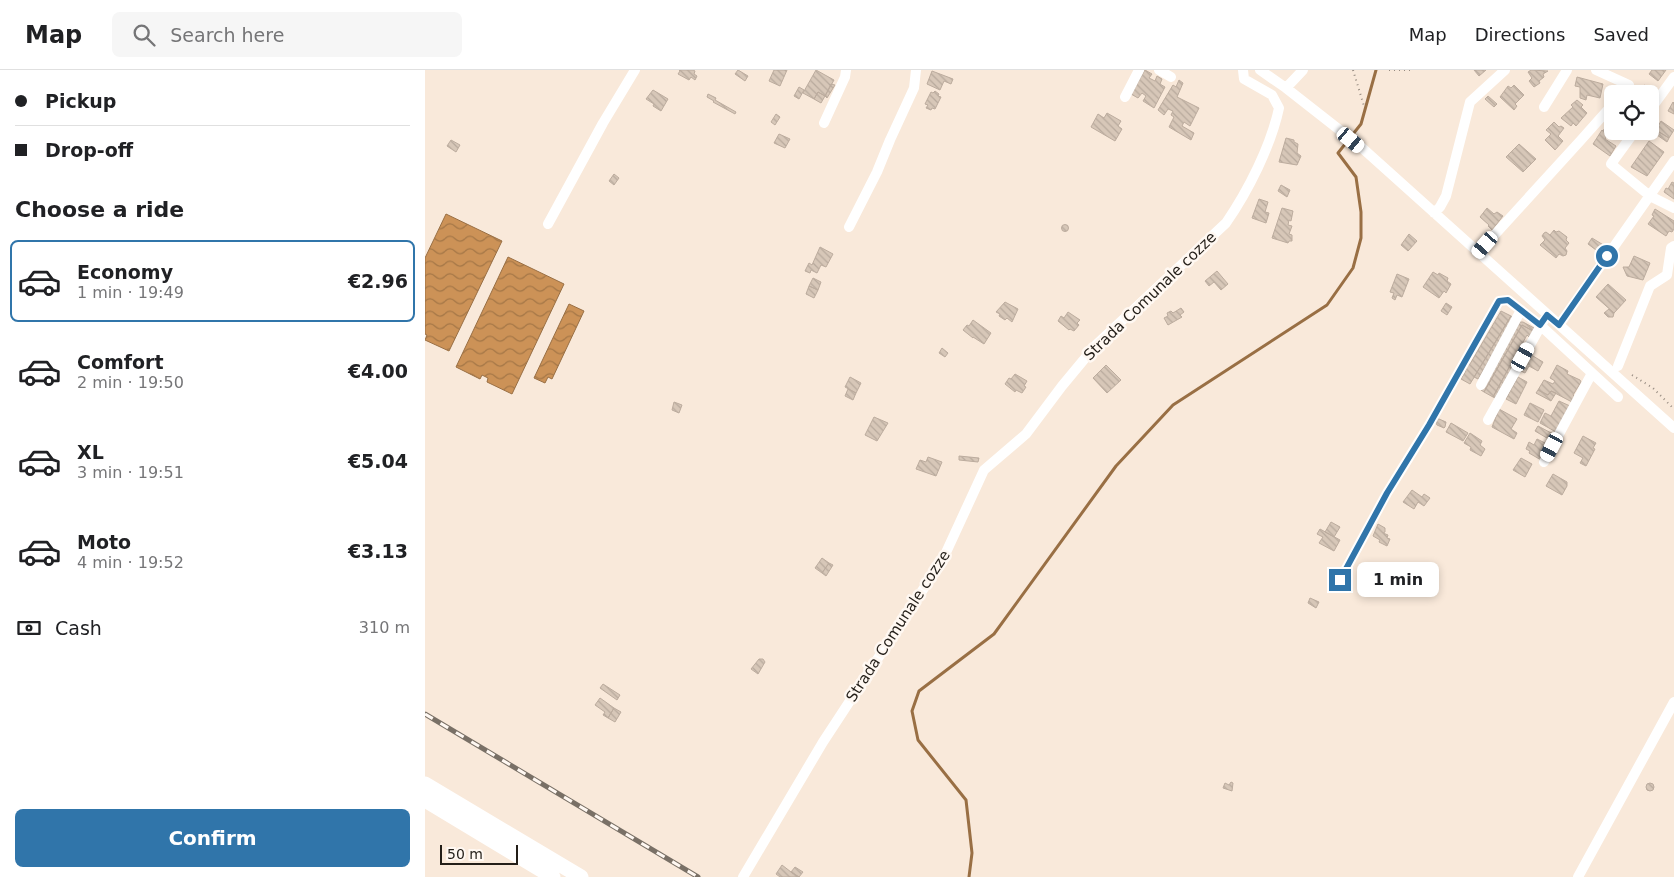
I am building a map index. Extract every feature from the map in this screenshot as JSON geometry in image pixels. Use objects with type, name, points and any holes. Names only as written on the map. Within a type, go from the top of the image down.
[{"type":"highway","points":[[425,784],[581,877]]},
{"type":"highway","points":[[425,800],[553,877]]},
{"type":"street","points":[[548,224],[603,123],[635,70]]},
{"type":"street","points":[[824,123],[847,70]]},
{"type":"street","points":[[849,227],[877,172],[915,88],[916,70]]},
{"type":"street","points":[[1125,97],[1139,70]]},
{"type":"street","points":[[1159,70],[1171,77]]},
{"type":"street","name":"Strada Comunale cozze","points":[[743,877],[823,742],[943,559],[985,470],[1026,434],[1096,345],[1226,223],[1236,209],[1265,150],[1276,124],[1279,108],[1272,95],[1244,79],[1243,70]]},
{"type":"street","points":[[1260,70],[1360,146],[1674,428]]},
{"type":"street","points":[[1286,88],[1303,70]]},
{"type":"street","points":[[1434,213],[1446,196],[1470,102],[1505,70]]},
{"type":"street","points":[[1544,107],[1567,70]]},
{"type":"street","points":[[1596,70],[1629,85]]},
{"type":"street","points":[[1659,98],[1674,77]]},
{"type":"street","points":[[1478,253],[1604,114]]},
{"type":"street","points":[[1628,140],[1611,164],[1650,196],[1674,208]]},
{"type":"street","points":[[1559,325],[1674,161]]},
{"type":"street","points":[[1618,366],[1650,286],[1667,275],[1671,248],[1674,246]]},
{"type":"street","points":[[1340,580],[1387,493],[1429,425],[1499,301],[1508,300],[1540,325],[1619,397]]},
{"type":"street","points":[[1481,385],[1521,310]]},
{"type":"street","points":[[1488,420],[1547,315]]},
{"type":"street","points":[[1544,462],[1592,372]]},
{"type":"street","points":[[1578,877],[1674,702]]},
{"type":"path","points":[[1353,70],[1363,106]]},
{"type":"path","points":[[1389,70],[1411,70]]},
{"type":"water","points":[[446,214],[502,241],[449,351],[425,340],[427,335],[425,334],[425,258]]},
{"type":"water","points":[[508,257],[564,284],[512,394],[487,382],[488,378],[482,375],[480,379],[456,367]]},
{"type":"water","points":[[569,304],[584,311],[552,379],[548,377],[545,383],[534,378]]},
{"type":"building","points":[[679,70],[693,70],[697,76],[695,80],[691,77],[689,80],[678,74]]},
{"type":"building","points":[[738,70],[748,76],[745,81],[735,74]]},
{"type":"building","points":[[774,70],[787,70],[780,86],[769,81]]},
{"type":"building","points":[[816,70],[834,80],[825,96],[818,92],[814,99],[803,93]]},
{"type":"building","points":[[1145,70],[1152,74],[1149,78],[1155,81],[1157,76],[1162,79],[1160,84],[1165,87],[1154,108],[1143,101],[1146,96],[1142,93],[1138,98],[1131,94]]},
{"type":"building","points":[[1474,70],[1486,70],[1479,76]]},
{"type":"building","points":[[1531,70],[1548,71],[1543,74],[1544,77],[1539,81],[1540,83],[1534,87],[1529,81],[1532,78],[1528,72]]},
{"type":"building","points":[[1652,70],[1666,70],[1658,81],[1649,74]]},
{"type":"building","points":[[932,71],[953,79],[951,84],[944,81],[940,90],[927,84]]},
{"type":"building","points":[[1577,77],[1603,84],[1600,98],[1587,95],[1586,100],[1580,98],[1580,87],[1575,86]]},
{"type":"building","points":[[1179,80],[1183,83],[1177,97],[1199,108],[1190,126],[1184,122],[1182,126],[1194,133],[1191,140],[1169,127],[1174,117],[1171,115],[1173,111],[1168,109],[1164,115],[1158,110],[1173,85],[1176,87]]},
{"type":"building","points":[[831,84],[835,85],[827,98],[825,96]]},
{"type":"building","points":[[1514,85],[1524,95],[1515,104],[1517,106],[1514,110],[1500,97],[1508,86],[1511,88]]},
{"type":"building","points":[[799,87],[804,90],[799,99],[794,96]]},
{"type":"building","points":[[653,90],[668,99],[661,111],[646,99]]},
{"type":"building","points":[[935,91],[941,97],[935,109],[932,108],[931,110],[926,108],[928,105],[925,104],[931,92]]},
{"type":"building","points":[[818,92],[825,96],[821,103],[814,99]]},
{"type":"building","points":[[708,94],[736,112],[735,114],[713,102],[707,97]]},
{"type":"building","points":[[1488,96],[1497,104],[1494,107],[1485,99]]},
{"type":"building","points":[[1577,100],[1583,105],[1581,107],[1587,113],[1576,126],[1573,123],[1571,126],[1561,118],[1573,107],[1571,105]]},
{"type":"building","points":[[1674,103],[1674,114],[1668,111]]},
{"type":"building","points":[[1107,113],[1121,121],[1118,126],[1122,129],[1115,141],[1091,127],[1098,114],[1104,118]]},
{"type":"building","points":[[776,114],[780,117],[775,125],[771,122]]},
{"type":"building","points":[[1661,121],[1674,130],[1669,138],[1659,132]]},
{"type":"building","points":[[1554,122],[1559,127],[1564,128],[1558,136],[1563,141],[1555,150],[1545,140],[1551,134],[1546,130]]},
{"type":"building","points":[[1604,129],[1604,140],[1616,146],[1610,156],[1593,144]]},
{"type":"building","points":[[1659,132],[1669,138],[1667,142],[1659,136]]},
{"type":"building","points":[[779,134],[790,139],[785,148],[774,143]]},
{"type":"building","points":[[1286,138],[1294,140],[1298,144],[1297,153],[1301,156],[1297,165],[1279,162]]},
{"type":"building","points":[[451,140],[460,145],[456,152],[447,146]]},
{"type":"building","points":[[1649,141],[1664,152],[1647,176],[1631,167]]},
{"type":"building","points":[[1519,144],[1536,159],[1523,172],[1506,157]]},
{"type":"building","points":[[614,174],[619,178],[614,185],[609,181]]},
{"type":"building","points":[[1672,182],[1674,183],[1674,199],[1664,192]]},
{"type":"building","points":[[1281,185],[1290,190],[1287,197],[1278,191]]},
{"type":"building","points":[[1259,199],[1268,202],[1265,212],[1269,213],[1266,223],[1252,218]]},
{"type":"building","points":[[1282,208],[1293,211],[1288,225],[1292,226],[1289,234],[1292,235],[1292,241],[1288,243],[1272,238]]},
{"type":"building","points":[[1487,208],[1494,214],[1497,212],[1503,216],[1492,230],[1480,217]]},
{"type":"building","points":[[1655,209],[1674,221],[1674,229],[1672,232],[1669,231],[1666,236],[1648,224],[1654,216],[1652,215]]},
{"type":"building","points":[[1065,224],[1069,228],[1065,232],[1061,228]]},
{"type":"building","points":[[1554,230],[1567,237],[1566,240],[1569,243],[1565,248],[1567,251],[1566,255],[1559,254],[1556,258],[1540,245],[1545,240],[1542,236],[1544,233],[1546,232],[1550,235]]},
{"type":"building","points":[[1409,234],[1417,241],[1408,251],[1401,245]]},
{"type":"building","points":[[1592,238],[1605,246],[1600,253],[1588,244]]},
{"type":"building","points":[[820,247],[833,254],[826,267],[821,265],[817,273],[811,270],[810,273],[805,271],[809,263],[812,265]]},
{"type":"building","points":[[1634,256],[1650,263],[1643,280],[1627,276],[1623,267],[1629,267]]},
{"type":"building","points":[[1217,271],[1228,284],[1221,290],[1214,282],[1209,286],[1205,281]]},
{"type":"building","points":[[1433,272],[1448,278],[1447,281],[1451,284],[1446,293],[1444,291],[1439,298],[1423,287]]},
{"type":"building","points":[[1397,274],[1409,279],[1402,297],[1397,295],[1395,300],[1392,298],[1394,293],[1390,292]]},
{"type":"building","points":[[813,278],[821,282],[818,290],[809,286]]},
{"type":"building","points":[[1608,284],[1626,300],[1614,313],[1596,297]]},
{"type":"building","points":[[809,286],[818,290],[814,298],[806,294]]},
{"type":"building","points":[[1005,302],[1018,309],[1012,322],[1007,318],[1005,320],[996,312]]},
{"type":"building","points":[[1446,303],[1452,307],[1447,315],[1441,311]]},
{"type":"building","points":[[1181,308],[1184,312],[1180,315],[1182,317],[1168,325],[1164,318],[1168,316],[1167,313],[1171,311],[1173,313]]},
{"type":"building","points":[[1609,309],[1614,313],[1613,317],[1608,317],[1604,313]]},
{"type":"building","points":[[1501,311],[1511,316],[1470,384],[1461,379],[1466,371],[1464,370],[1470,364]]},
{"type":"building","points":[[1068,312],[1080,320],[1077,323],[1079,325],[1074,331],[1069,330],[1058,321],[1061,316],[1064,318]]},
{"type":"building","points":[[1511,316],[1514,318],[1478,379],[1474,377]]},
{"type":"building","points":[[973,320],[991,333],[984,344],[963,330]]},
{"type":"building","points":[[1520,322],[1534,328],[1533,331],[1522,325],[1484,392],[1481,390]]},
{"type":"building","points":[[1522,325],[1533,331],[1529,337],[1527,335],[1517,353],[1520,354],[1516,361],[1513,360],[1493,397],[1484,392]]},
{"type":"building","points":[[942,348],[948,353],[945,357],[939,353]]},
{"type":"building","points":[[1528,353],[1543,362],[1538,371],[1529,366],[1525,373],[1519,370]]},
{"type":"building","points":[[1513,360],[1516,361],[1495,398],[1493,397]]},
{"type":"building","points":[[1106,365],[1121,380],[1107,393],[1093,378]]},
{"type":"building","points":[[1557,365],[1568,371],[1567,374],[1581,382],[1573,395],[1575,397],[1572,402],[1551,391],[1548,395],[1538,390],[1544,380],[1553,384],[1555,381],[1550,378]]},
{"type":"building","points":[[1015,374],[1027,381],[1022,393],[1016,390],[1015,392],[1005,384]]},
{"type":"building","points":[[850,377],[861,383],[856,393],[845,387]]},
{"type":"building","points":[[1518,377],[1527,382],[1516,404],[1506,399]]},
{"type":"building","points":[[848,389],[856,393],[853,400],[845,396]]},
{"type":"building","points":[[1538,390],[1548,395],[1551,391],[1556,393],[1551,401],[1536,393]]},
{"type":"building","points":[[1559,401],[1570,406],[1556,432],[1540,423],[1545,413],[1551,416]]},
{"type":"building","points":[[674,402],[682,405],[679,413],[672,410]]},
{"type":"building","points":[[1530,403],[1544,410],[1538,422],[1524,415]]},
{"type":"building","points":[[1499,409],[1517,419],[1511,429],[1517,433],[1514,439],[1492,427]]},
{"type":"building","points":[[874,417],[888,423],[877,441],[865,435]]},
{"type":"building","points":[[1437,419],[1446,422],[1444,428],[1437,425]]},
{"type":"building","points":[[1451,423],[1468,433],[1463,441],[1446,432]]},
{"type":"building","points":[[1538,426],[1555,435],[1552,441],[1535,431]]},
{"type":"building","points":[[1470,433],[1482,441],[1480,445],[1485,449],[1481,456],[1470,450],[1471,447],[1464,443]]},
{"type":"building","points":[[1583,436],[1596,443],[1586,466],[1580,463],[1583,458],[1574,453]]},
{"type":"building","points":[[1537,439],[1549,445],[1541,460],[1526,449],[1529,442],[1534,445]]},
{"type":"building","points":[[959,456],[979,458],[978,462],[959,460]]},
{"type":"building","points":[[928,457],[942,462],[936,476],[916,469],[920,460],[926,462]]},
{"type":"building","points":[[1521,458],[1532,464],[1525,477],[1513,470]]},
{"type":"building","points":[[1553,474],[1567,482],[1562,495],[1546,486]]},
{"type":"building","points":[[1412,490],[1422,497],[1424,494],[1430,498],[1424,506],[1418,502],[1414,509],[1403,502]]},
{"type":"building","points":[[1331,522],[1340,527],[1334,537],[1325,532]]},
{"type":"building","points":[[1378,524],[1385,528],[1383,533],[1388,535],[1387,538],[1390,539],[1387,546],[1373,536]]},
{"type":"building","points":[[1320,529],[1340,540],[1334,551],[1319,543],[1323,537],[1317,534]]},
{"type":"building","points":[[822,558],[829,563],[822,573],[815,568]]},
{"type":"building","points":[[829,563],[833,565],[826,576],[822,573]]},
{"type":"building","points":[[1310,598],[1319,602],[1316,608],[1308,603]]},
{"type":"building","points":[[759,659],[763,659],[765,662],[758,674],[751,669]]},
{"type":"building","points":[[603,684],[620,695],[617,700],[600,688]]},
{"type":"building","points":[[600,698],[614,708],[608,718],[603,715],[605,712],[595,705]]},
{"type":"building","points":[[614,708],[621,712],[615,722],[608,718]]},
{"type":"building","points":[[1231,782],[1233,783],[1232,791],[1223,788],[1225,783],[1229,785]]},
{"type":"building","points":[[1650,783],[1654,787],[1650,791],[1646,787]]},
{"type":"building","points":[[782,865],[799,877],[780,877],[776,874]]},
{"type":"building","points":[[795,867],[803,872],[799,877],[791,872]]},
{"type":"waterway","points":[[969,877],[972,853],[966,800],[918,740],[912,711],[919,691],[994,634],[1116,466],[1173,405],[1327,305],[1353,268],[1361,238],[1361,212],[1356,177],[1338,153],[1361,124],[1376,70]]},
{"type":"railway","points":[[425,714],[698,877]]},
{"type":"route","points":[[1340,580],[1387,493],[1429,425],[1499,301],[1508,300],[1540,325],[1547,315],[1559,325],[1607,256]]}]
